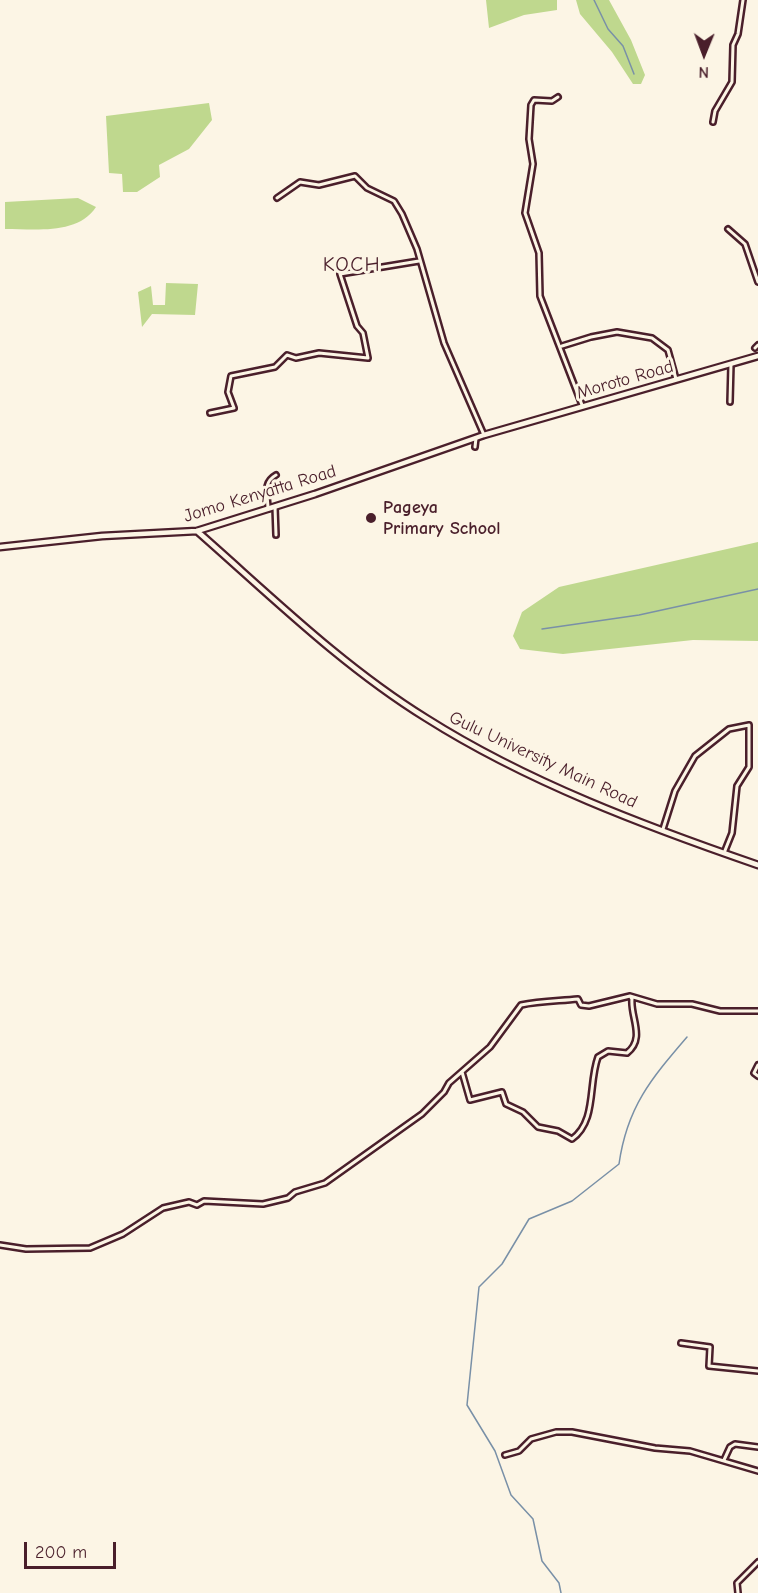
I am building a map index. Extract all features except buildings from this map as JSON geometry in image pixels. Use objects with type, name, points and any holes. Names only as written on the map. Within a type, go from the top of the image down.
[{"type":"main road","name":"Moroto Road","points":[[483,435],[758,356]]},
{"type":"main road","name":"Jomo Kenyatta Road","points":[[0,548],[102,536],[197,531],[275,507],[483,435]]},
{"type":"main road","name":"Gulu University Main Road","points":[[197,531],[347,663],[455,737],[525,771],[663,830],[758,865]]},
{"type":"street","points":[[713,122],[715,111],[732,82],[733,45],[738,34],[743,0]]},
{"type":"street","points":[[558,97],[552,101],[534,100],[531,105],[529,140],[532,164],[525,213],[539,254],[540,296],[562,346],[576,395],[582,405]]},
{"type":"street","points":[[277,198],[300,182],[319,185],[357,176],[368,188],[395,202],[416,246],[444,343],[483,435]]},
{"type":"street","points":[[728,229],[745,244],[758,282]]},
{"type":"street","points":[[210,413],[234,408],[228,392],[231,376],[275,367],[286,355],[296,357],[319,353],[368,358],[363,333],[357,326],[340,274],[420,260]]},
{"type":"street","points":[[562,346],[618,332],[652,338],[668,350],[676,379]]},
{"type":"street","points":[[730,402],[731,364]]},
{"type":"street","points":[[475,447],[476,438]]},
{"type":"street","points":[[268,509],[266,488],[269,479],[276,475]]},
{"type":"street","points":[[275,507],[276,535]]},
{"type":"street","points":[[663,830],[675,792],[695,756],[729,729],[749,725],[748,767],[737,786],[732,833],[724,853]]},
{"type":"street","points":[[0,1245],[20,1248],[90,1248],[123,1234],[164,1208],[189,1202],[248,1204],[288,1198],[295,1192],[325,1183],[359,1156],[384,1142],[403,1125],[413,1121],[490,1047],[521,1005],[541,1000],[560,1003],[578,999],[581,1005],[589,1006],[630,996],[657,1004],[692,1004],[720,1011],[758,1011]]},
{"type":"street","points":[[462,1072],[470,1100],[502,1092],[506,1104],[523,1112],[538,1127],[558,1131],[572,1139],[588,1121],[589,1094],[598,1057],[608,1051],[627,1053],[632,1048],[638,1028],[630,996]]},
{"type":"street","points":[[758,1065],[754,1073],[758,1076]]},
{"type":"street","points":[[681,1343],[710,1347],[709,1366],[758,1371]]},
{"type":"street","points":[[505,1455],[519,1451],[531,1439],[556,1432],[572,1432],[690,1451],[758,1471]]},
{"type":"street","points":[[724,1461],[727,1451],[735,1444],[758,1447]]},
{"type":"street","points":[[738,1593],[737,1583],[758,1562]]},
{"type":"green space","points":[[486,0],[557,0],[557,10],[524,15],[489,28]]},
{"type":"green space","points":[[576,0],[609,0],[631,40],[645,75],[641,84],[633,84],[612,52],[580,14]]},
{"type":"green space","points":[[209,103],[212,120],[189,149],[159,165],[160,177],[137,192],[123,192],[122,174],[109,173],[106,116]]},
{"type":"green space","points":[[78,198],[96,207],[78,222],[55,228],[5,229],[5,202]]},
{"type":"green space","points":[[166,283],[198,284],[195,315],[152,314],[142,327],[138,292],[151,286],[153,305],[165,305]]},
{"type":"green space","points":[[758,542],[758,641],[693,640],[563,654],[520,649],[513,636],[522,612],[559,587]]},
{"type":"waterway","points":[[594,0],[608,29],[623,46],[634,74]]},
{"type":"waterway","points":[[542,629],[639,615],[758,589]]},
{"type":"waterway","points":[[561,1593],[559,1583],[542,1561],[533,1519],[511,1495],[495,1451],[467,1405],[479,1287],[502,1264],[529,1219],[572,1201],[619,1164],[628,1126],[642,1095],[687,1037]]},
{"type":"place","name":"Pageya Primary School","points":[[371,518]]},
{"type":"district","name":"KOCH","points":[[352,265]]}]
